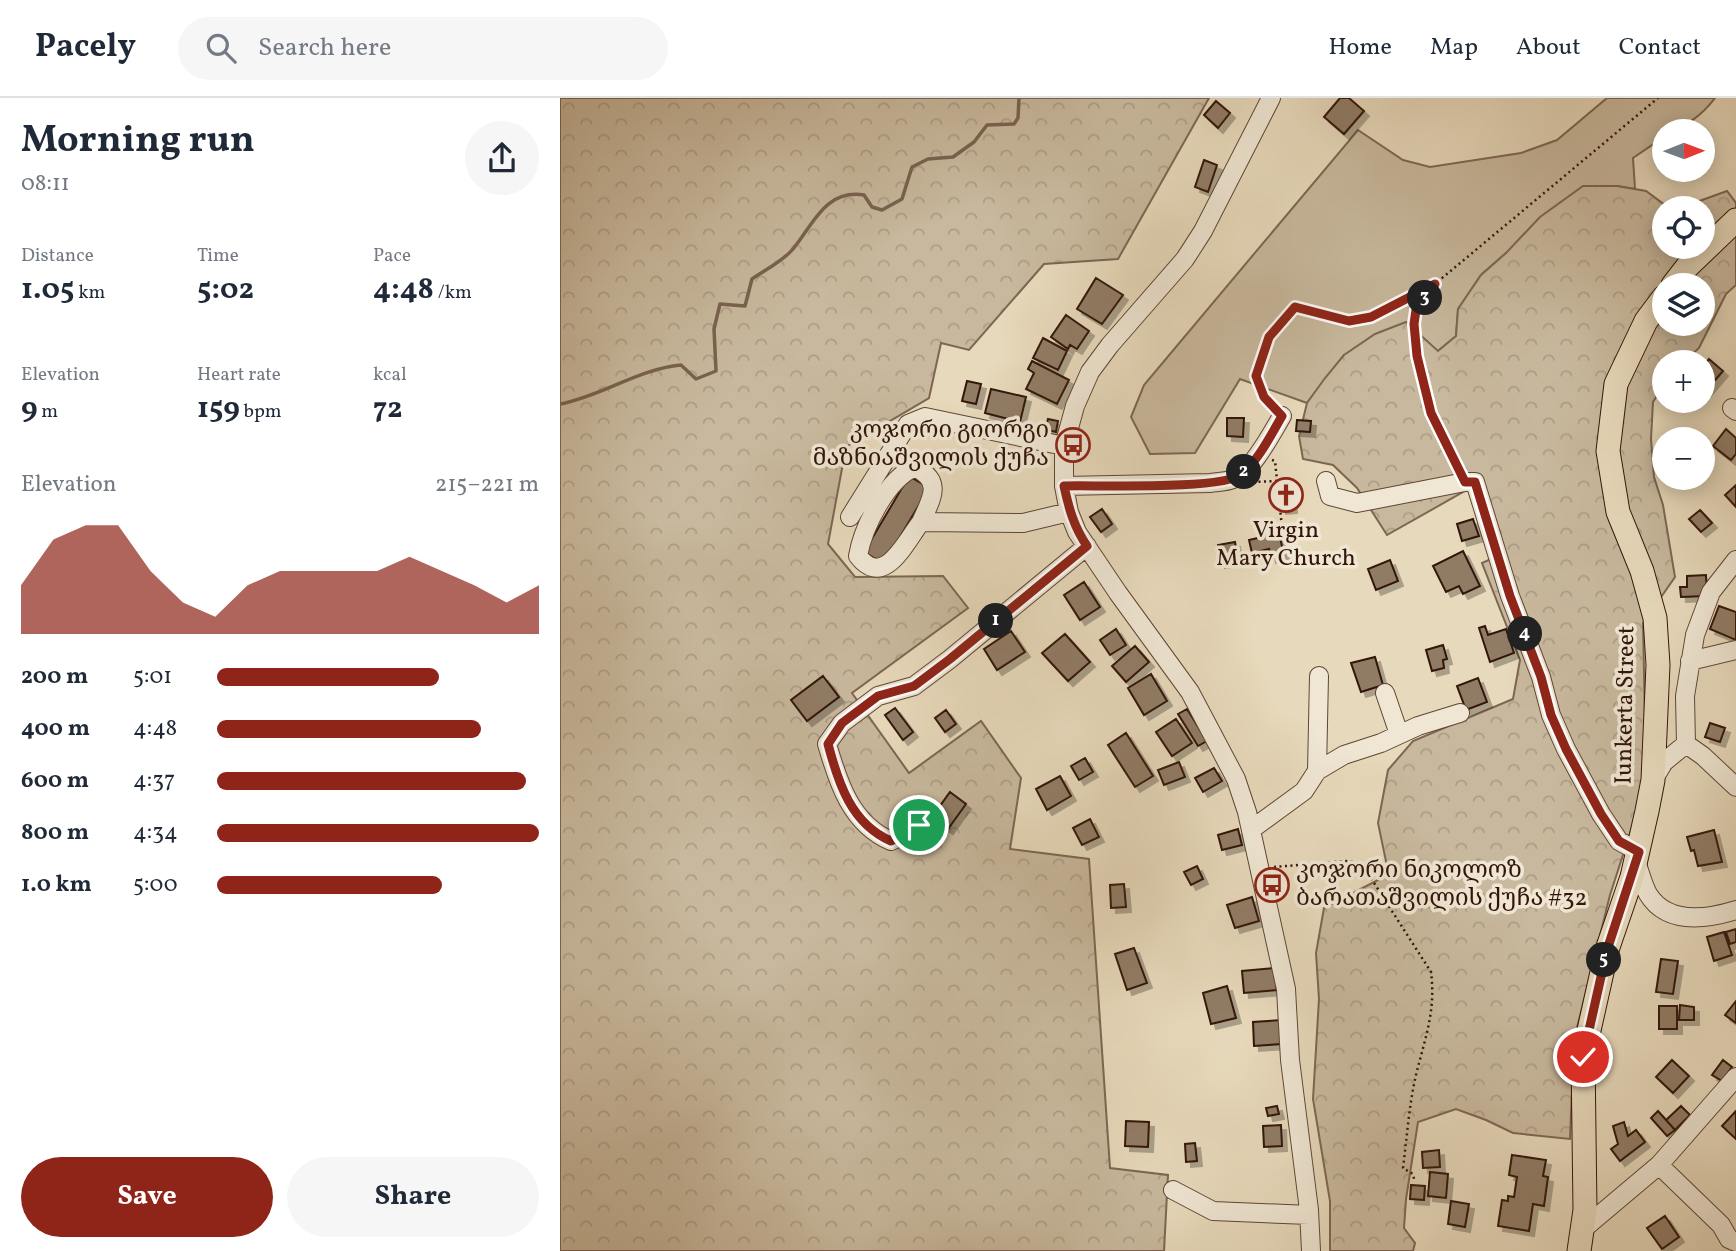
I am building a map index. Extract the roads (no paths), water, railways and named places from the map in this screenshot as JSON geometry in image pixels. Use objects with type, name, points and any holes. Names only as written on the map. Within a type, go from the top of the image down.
[{"type":"main road","points":[[1682,273],[1736,220]]},
{"type":"main road","name":"Iunkerta Street","points":[[1581,1240],[1585,1210],[1583,1057],[1607,950],[1638,857],[1653,780],[1658,665],[1655,618],[1642,571],[1618,512],[1608,451],[1616,384],[1652,313]]},
{"type":"street","points":[[1272,98],[1203,231],[1185,259],[1090,372],[1074,406],[1065,446],[1064,486],[1069,512],[1077,532],[1190,692],[1236,779],[1252,829],[1286,989],[1290,1060],[1311,1251]]},
{"type":"street","points":[[1064,486],[1210,483],[1234,479],[1242,474],[1282,416]]},
{"type":"street","points":[[850,517],[908,424],[925,417],[1065,446]]},
{"type":"street","points":[[915,467],[925,472],[933,483],[932,496],[920,522],[887,566],[877,568],[864,564],[858,556],[861,536],[884,497],[902,473],[915,467]]},
{"type":"street","points":[[1325,481],[1331,496],[1357,503],[1475,482],[1485,521],[1541,677],[1551,715],[1601,814],[1619,841],[1638,857],[1648,894],[1660,907],[1684,917],[1715,917],[1736,911]]},
{"type":"street","points":[[920,522],[1023,523],[1069,512]]},
{"type":"street","points":[[919,825],[891,841],[877,835],[858,818],[837,779],[828,744],[842,723],[878,696],[914,686],[1087,546]]},
{"type":"street","points":[[1686,744],[1685,696],[1695,635],[1711,592],[1736,560]]},
{"type":"street","points":[[1690,661],[1736,650]]},
{"type":"street","points":[[1317,771],[1319,676]]},
{"type":"street","points":[[1385,693],[1399,734]]},
{"type":"street","points":[[1252,829],[1304,792],[1317,771],[1344,755],[1460,713]]},
{"type":"street","points":[[1653,780],[1664,762],[1686,744]]},
{"type":"street","points":[[1686,744],[1736,787]]},
{"type":"street","points":[[1581,1240],[1659,1165],[1736,1077]]},
{"type":"street","points":[[1659,1165],[1721,1225],[1729,1238],[1736,1241]]},
{"type":"street","points":[[1173,1191],[1213,1211],[1309,1215]]},
{"type":"waterway","points":[[560,404],[665,367],[681,365],[696,379],[716,371],[714,329],[720,304],[745,306],[752,279],[789,253],[821,211],[839,198],[851,195],[864,195],[872,207],[882,210],[902,199],[912,167],[928,159],[953,157],[974,142],[987,125],[1014,124],[1018,118],[1019,98]]},
{"type":"place","name":"კოჯორი გიორგი მაზნიაშვილის ქუჩა","points":[[1073,445]]},
{"type":"place","name":"Virgin Mary Church","points":[[1286,495]]},
{"type":"place","name":"კოჯორი ნიკოლოზ ბარათაშვილის ქუჩა #32","points":[[1272,885]]}]
